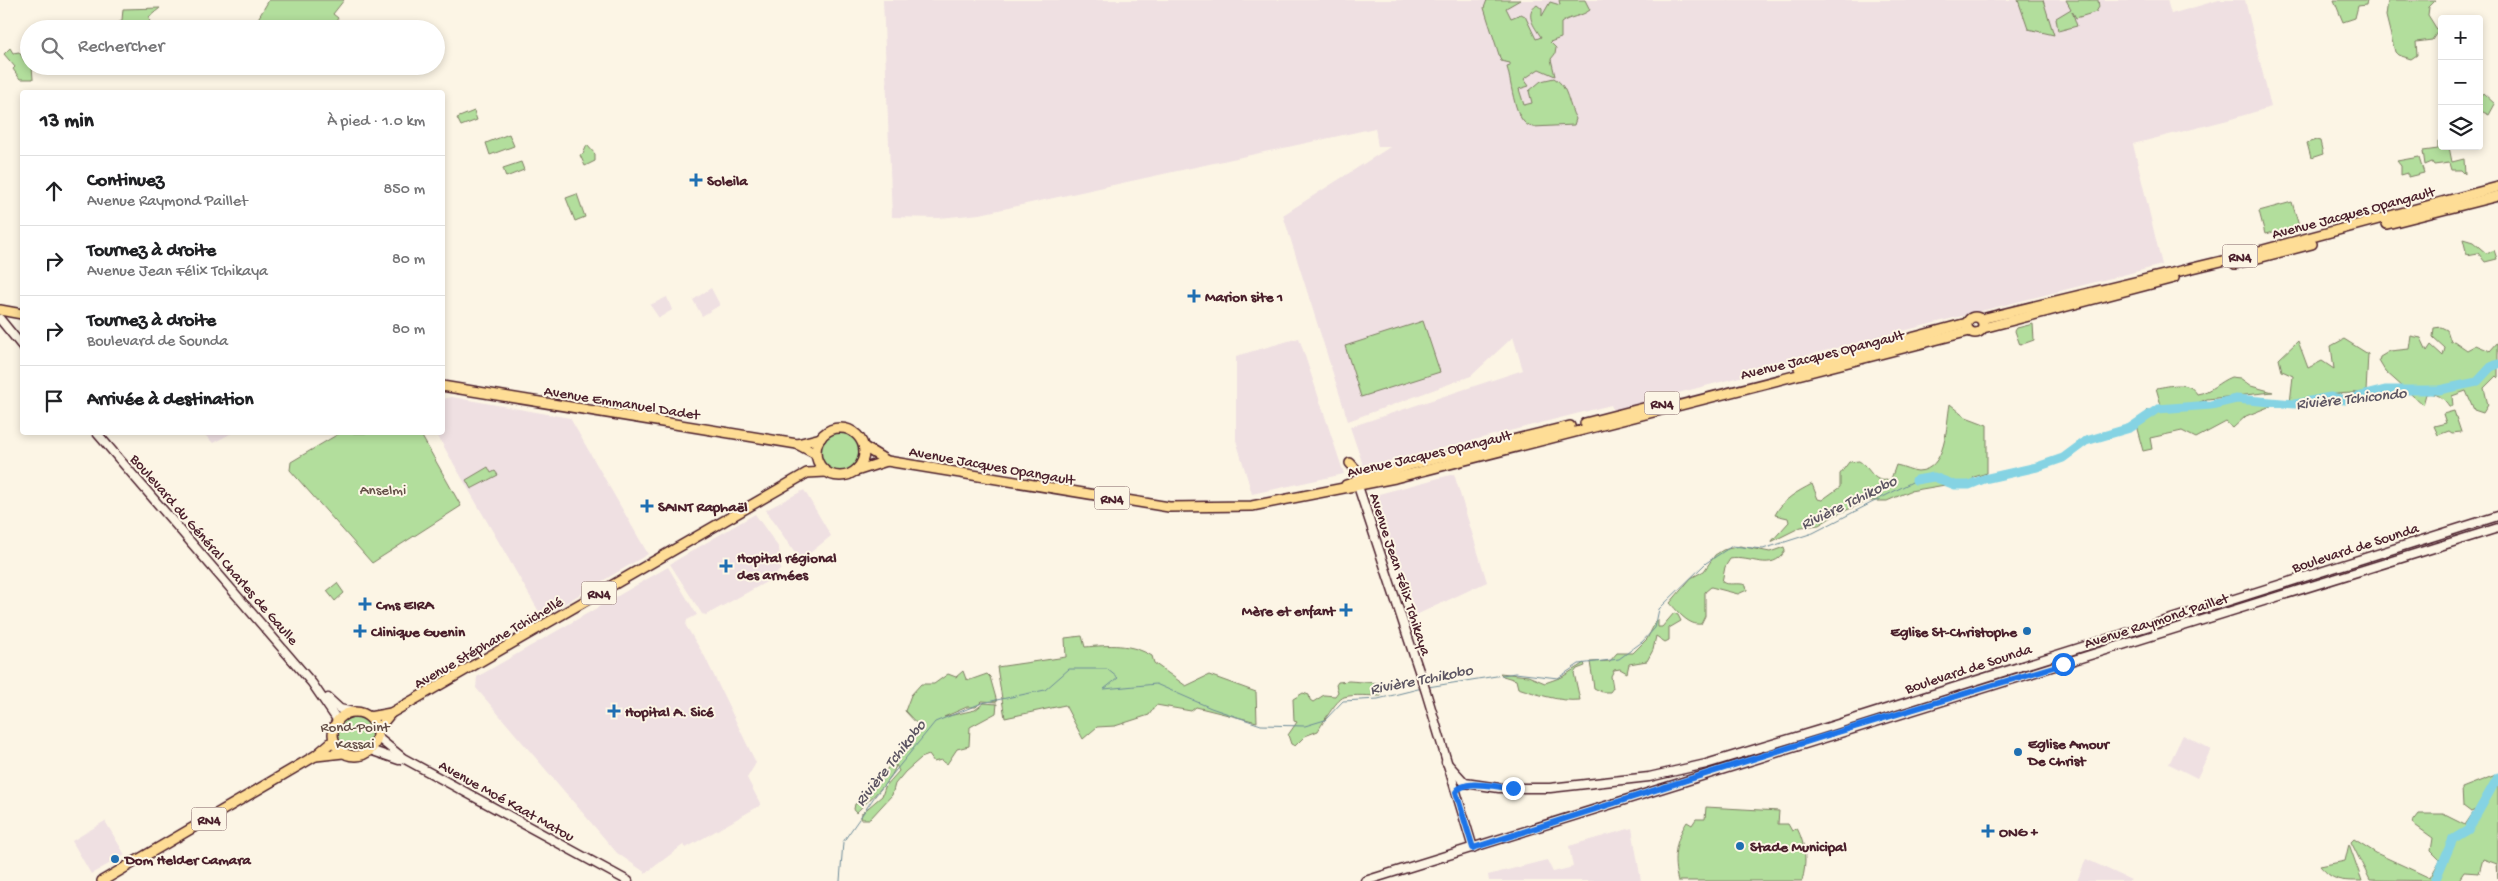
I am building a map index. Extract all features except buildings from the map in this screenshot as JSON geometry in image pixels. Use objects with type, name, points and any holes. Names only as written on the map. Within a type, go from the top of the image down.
[{"type":"main road","name":"Avenue Jacques Opangault","points":[[1982,324],[2498,187]]},
{"type":"main road","name":"Avenue Jacques Opangault","points":[[1982,324],[2498,196]]},
{"type":"main road","points":[[0,310],[20,314]]},
{"type":"main road","name":"RN4","points":[[1357,483],[1373,476],[1969,327],[1974,317],[1982,324],[1977,333],[1969,327]]},
{"type":"main road","points":[[0,319],[20,344]]},
{"type":"main road","name":"Avenue Jacques Opangault","points":[[887,461],[1169,507],[1242,507],[1337,489],[1969,327]]},
{"type":"main road","name":"Avenue Emmanuel Dadet","points":[[445,386],[797,444],[817,456]]},
{"type":"main road","name":"RN4","points":[[817,456],[821,438],[833,429],[847,429],[861,439],[864,447],[887,461]]},
{"type":"main road","name":"Boulevard du Général Charles de Gaulle","points":[[99,435],[312,683],[336,706],[354,712]]},
{"type":"main road","name":"Avenue Emmanuel Dadet","points":[[797,444],[821,438]]},
{"type":"main road","points":[[856,470],[864,456],[864,447]]},
{"type":"main road","points":[[817,456],[826,472]]},
{"type":"main road","name":"Avenue Stéphane Tchichellé","points":[[807,473],[817,456]]},
{"type":"main road","name":"RN4","points":[[826,472],[841,476],[887,461]]},
{"type":"main road","points":[[1350,463],[1360,474],[1373,476]]},
{"type":"main road","name":"Avenue Stéphane Tchichellé","points":[[369,717],[391,713],[807,473],[826,472]]},
{"type":"main road","name":"Avenue Jean Félix Tchikaya","points":[[1357,483],[1473,848]]},
{"type":"main road","name":"Boulevard de Sounda","points":[[1468,785],[1513,788],[1575,786],[1649,776],[1706,764],[2498,516]]},
{"type":"main road","name":"Avenue Raymond Paillet","points":[[1365,881],[2498,528]]},
{"type":"main road","name":"Boulevard du Général Charles de Gaulle","points":[[312,683],[338,721]]},
{"type":"main road","name":"RN4","points":[[354,712],[369,717]]},
{"type":"main road","points":[[343,753],[334,740],[334,730],[338,721],[354,712]]},
{"type":"main road","name":"Avenue Stéphane Tchichellé","points":[[377,734],[391,713]]},
{"type":"main road","points":[[369,717],[377,734]]},
{"type":"main road","name":"RN4","points":[[315,756],[343,753],[359,756],[370,750],[377,734]]},
{"type":"main road","name":"Avenue Moé Kaat Matou","points":[[377,734],[403,758],[628,881]]},
{"type":"main road","name":"RN4","points":[[102,881],[315,756],[334,740]]},
{"type":"main road","name":"Avenue Moé Kaat Matou","points":[[370,750],[403,762],[620,881]]},
{"type":"main road","points":[[1446,762],[1460,779],[1468,785]]},
{"type":"main road","points":[[1456,792],[1459,788],[1468,785]]},
{"type":"shaded area","points":[[883,0],[2167,0],[2171,14],[2219,0],[2245,0],[2271,107],[2133,144],[2162,265],[1797,358],[1798,362],[1613,410],[1611,405],[1364,468],[1350,427],[1523,370],[1513,337],[1471,376],[1348,421],[1283,215],[1390,147],[1378,147],[1375,128],[980,214],[939,218],[892,217]]},
{"type":"shaded area","points":[[711,288],[720,305],[702,316],[693,300]]},
{"type":"shaded area","points":[[667,297],[672,310],[659,318],[650,305]]},
{"type":"shaded area","points":[[1299,338],[1344,474],[1252,494],[1236,440],[1236,356]]},
{"type":"shaded area","points":[[452,397],[570,418],[648,554],[542,617],[437,435],[445,435],[445,399]]},
{"type":"shaded area","points":[[205,435],[228,435],[213,443]]},
{"type":"shaded area","points":[[1454,474],[1487,582],[1416,615],[1375,495]]},
{"type":"shaded area","points":[[804,490],[831,536],[800,561],[766,510]]},
{"type":"shaded area","name":"Hopital régional des armées","points":[[755,514],[779,548],[781,569],[770,580],[706,615],[702,614],[670,564]]},
{"type":"shaded area","name":"Hopital A. Sicé","points":[[668,567],[697,615],[687,620],[686,626],[705,657],[756,763],[747,778],[761,805],[686,848],[683,845],[646,873],[617,853],[476,688],[477,677]]},
{"type":"shaded area","points":[[2183,735],[2211,749],[2197,778],[2169,764]]},
{"type":"shaded area","points":[[105,821],[125,855],[91,874],[72,841]]},
{"type":"shaded area","points":[[1632,828],[1641,881],[1489,881],[1488,875],[1547,860],[1553,872],[1573,867],[1569,846]]},
{"type":"shaded area","points":[[2086,859],[2131,880],[2077,881]]},
{"type":"green space","points":[[269,0],[344,0],[333,14],[338,18],[337,20],[257,20]]},
{"type":"green space","points":[[1487,0],[1520,0],[1506,8],[1511,18],[1521,14],[1525,16],[1536,39],[1541,37],[1533,24],[1531,12],[1537,5],[1542,9],[1542,16],[1550,2],[1560,5],[1559,0],[1585,0],[1590,10],[1561,23],[1561,38],[1550,42],[1556,48],[1555,54],[1551,59],[1555,76],[1539,69],[1524,79],[1529,86],[1519,89],[1524,105],[1532,103],[1529,91],[1541,81],[1554,78],[1563,86],[1576,119],[1574,125],[1533,127],[1527,125],[1522,119],[1515,102],[1507,67],[1510,66],[1510,63],[1501,61],[1484,8]]},
{"type":"green space","points":[[2018,0],[2043,0],[2054,35],[2028,29]]},
{"type":"green space","points":[[2066,0],[2098,0],[2099,7],[2096,12],[2076,18],[2072,11],[2077,26],[2058,31],[2056,18],[2071,9]]},
{"type":"green space","points":[[2334,0],[2367,0],[2366,5],[2358,6],[2355,18],[2343,22]]},
{"type":"green space","points":[[2388,0],[2436,0],[2429,7],[2428,15],[2438,31],[2432,40],[2416,42],[2417,55],[2411,59],[2398,55],[2395,52],[2386,16]]},
{"type":"green space","points":[[160,8],[149,17],[150,20],[122,20],[123,9]]},
{"type":"green space","points":[[10,48],[13,53],[19,52],[20,75],[33,75],[33,79],[20,79],[13,69],[15,67],[4,54]]},
{"type":"green space","points":[[2483,93],[2495,104],[2489,115],[2483,112]]},
{"type":"green space","points":[[474,111],[477,120],[461,126],[457,118]]},
{"type":"green space","points":[[509,134],[514,146],[490,155],[486,143]]},
{"type":"green space","points":[[2316,140],[2320,141],[2323,154],[2311,158],[2307,143]]},
{"type":"green space","points":[[587,145],[595,154],[595,161],[585,166],[580,155],[583,154]]},
{"type":"green space","points":[[2450,150],[2452,162],[2464,159],[2465,174],[2461,170],[2451,170],[2449,163],[2434,165],[2432,162],[2425,165],[2423,151]]},
{"type":"green space","points":[[2419,157],[2424,173],[2408,177],[2408,173],[2401,175],[2401,166],[2397,161]]},
{"type":"green space","points":[[521,162],[524,170],[506,177],[503,168]]},
{"type":"green space","points":[[577,194],[585,217],[575,221],[566,198]]},
{"type":"green space","points":[[2292,202],[2299,226],[2288,229],[2289,233],[2279,235],[2278,231],[2265,234],[2259,211]]},
{"type":"green space","points":[[2463,239],[2473,242],[2486,253],[2494,250],[2497,259],[2485,262],[2478,253],[2467,255]]},
{"type":"green space","points":[[1423,321],[1440,372],[1361,397],[1345,346]]},
{"type":"green space","points":[[2033,324],[2034,340],[2020,345],[2015,331],[2017,328]]},
{"type":"green space","points":[[2441,327],[2447,330],[2451,342],[2454,341],[2467,350],[2476,345],[2490,351],[2498,342],[2498,378],[2496,376],[2484,388],[2488,405],[2483,413],[2474,410],[2466,391],[2452,396],[2453,406],[2449,406],[2445,400],[2433,394],[2426,394],[2423,405],[2385,371],[2379,361],[2380,357],[2390,351],[2409,349],[2411,336],[2421,338],[2427,351],[2431,345],[2443,356],[2445,348],[2433,337],[2434,328]]},
{"type":"green space","points":[[2344,339],[2368,354],[2366,392],[2322,395],[2290,403],[2293,376],[2282,371],[2279,359],[2298,341],[2308,368],[2322,361],[2334,369],[2331,346]]},
{"type":"green space","points":[[2231,377],[2240,378],[2251,386],[2273,392],[2207,399],[2195,404],[2167,406],[2161,411],[2198,409],[2263,398],[2281,402],[2246,416],[2233,428],[2226,422],[2196,438],[2182,431],[2150,438],[2152,449],[2143,451],[2137,429],[2148,410],[2155,410],[2161,405],[2156,388],[2184,385],[2194,390],[2197,394]]},
{"type":"green space","points":[[1950,404],[1966,417],[1987,425],[1987,473],[1974,477],[1969,487],[1945,485],[1910,491],[1887,501],[1868,501],[1835,515],[1819,525],[1801,527],[1771,542],[1789,522],[1788,518],[1775,515],[1786,500],[1812,484],[1818,499],[1822,500],[1840,487],[1840,474],[1849,462],[1859,461],[1880,480],[1891,479],[1896,465],[1916,471],[1928,469],[1940,455],[1946,434]]},
{"type":"green space","points":[[2454,411],[2461,432],[2452,433],[2449,431],[2438,435],[2434,426],[2446,423],[2443,414]]},
{"type":"green space","points":[[841,430],[853,434],[859,440],[863,452],[859,464],[853,470],[841,474],[829,470],[823,464],[819,452],[823,440],[829,434]]},
{"type":"green space","name":"Anselmi","points":[[337,435],[421,435],[461,506],[372,563],[290,470],[291,462]]},
{"type":"green space","points":[[488,467],[491,473],[495,471],[498,475],[471,489],[466,480]]},
{"type":"green space","points":[[1740,546],[1770,552],[1784,547],[1785,551],[1774,561],[1760,562],[1738,558],[1730,559],[1725,567],[1722,582],[1746,585],[1747,590],[1738,594],[1711,587],[1705,592],[1705,616],[1701,624],[1688,621],[1670,603],[1691,578],[1704,571],[1715,555],[1723,550]]},
{"type":"green space","points":[[337,583],[344,593],[335,601],[327,591]]},
{"type":"green space","points":[[1674,613],[1678,615],[1681,621],[1669,628],[1669,640],[1665,642],[1656,636],[1653,650],[1647,661],[1629,664],[1627,673],[1620,669],[1614,670],[1611,676],[1613,688],[1610,692],[1602,692],[1594,688],[1590,662],[1610,661],[1617,653],[1633,653],[1647,639],[1656,621],[1658,620],[1658,627],[1662,627]]},
{"type":"green space","points":[[1082,636],[1085,647],[1120,646],[1144,652],[1152,656],[1154,663],[1186,686],[1209,675],[1256,692],[1257,722],[1196,707],[1191,711],[1156,705],[1149,715],[1115,726],[1097,727],[1083,739],[1065,705],[1005,718],[997,667],[1066,657],[1065,638]]},
{"type":"green space","points":[[1584,663],[1585,666],[1577,669],[1574,673],[1580,700],[1556,699],[1518,688],[1516,680],[1503,676],[1500,673],[1528,676],[1545,683],[1562,677]]},
{"type":"green space","points":[[963,671],[966,679],[970,680],[987,674],[990,677],[997,702],[982,701],[976,707],[967,707],[944,717],[975,710],[984,703],[997,704],[996,713],[970,727],[969,746],[957,749],[947,764],[941,760],[934,762],[929,755],[921,758],[905,772],[895,784],[892,795],[870,819],[861,819],[862,813],[882,796],[885,787],[899,771],[896,765],[885,784],[856,813],[854,809],[855,804],[861,802],[920,727],[905,711],[911,695],[921,684],[934,684],[948,674],[956,677]]},
{"type":"green space","points":[[1338,682],[1378,683],[1381,696],[1357,695],[1344,697],[1333,707],[1318,731],[1305,736],[1295,746],[1291,744],[1288,735],[1297,722],[1294,721],[1293,699],[1303,693],[1309,695],[1310,700],[1313,702],[1324,695],[1335,696],[1338,692],[1336,685]]},
{"type":"green space","name":"Rond-Point Kassai","points":[[355,714],[369,720],[375,734],[369,748],[355,754],[341,748],[335,734],[341,720]]},
{"type":"green space","points":[[2498,774],[2498,878],[2497,864],[2483,859],[2479,873],[2464,872],[2458,881],[2370,880],[2351,842],[2354,839],[2376,853],[2430,878],[2440,860],[2431,851],[2433,838],[2412,823],[2419,814],[2443,814],[2465,825],[2475,810],[2471,812],[2463,806],[2462,788]]},
{"type":"green space","name":"Stade Municipal","points":[[1706,807],[1779,811],[1778,824],[1788,824],[1792,831],[1797,828],[1802,841],[1805,868],[1802,881],[1678,881],[1675,865],[1677,843],[1687,822],[1692,825],[1696,819],[1705,819]]},
{"type":"green space","points":[[2349,844],[2362,881],[2338,879],[2329,875],[2320,866],[2345,861]]},
{"type":"waterway","name":"Rivière Tchicondo","points":[[1916,480],[1934,477],[1955,485],[1969,485],[1984,479],[2037,467],[2063,458],[2086,441],[2130,428],[2158,409],[2211,405],[2236,399],[2295,404],[2330,397],[2345,400],[2385,390],[2439,390],[2477,382],[2491,367],[2498,364]]},
{"type":"waterway","name":"Rivière Tchikobo","points":[[1428,687],[1515,673],[1558,678],[1579,664],[1619,659],[1642,642],[1655,628],[1659,609],[1706,563],[1732,546],[1763,549],[1813,533],[1916,480]]},
{"type":"waterway","name":"Rivière Tchikobo","points":[[840,881],[843,842],[875,796],[935,722],[982,703],[1045,690],[1069,669],[1107,669],[1118,678],[1104,689],[1156,684],[1211,708],[1261,725],[1305,726],[1325,720],[1343,701],[1378,699],[1422,688]]},
{"type":"waterway","points":[[2435,881],[2453,839],[2468,830],[2498,777]]},
{"type":"place","name":"Soleila","points":[[696,180]]},
{"type":"place","name":"Marion site 1","points":[[1194,296]]},
{"type":"place","name":"SAINT Raphaël","points":[[647,506]]},
{"type":"place","name":"Hopital régional des armées","points":[[726,566]]},
{"type":"place","name":"Cms EIRA","points":[[365,604]]},
{"type":"place","name":"Mère et enfant","points":[[1346,610]]},
{"type":"place","name":"Clinique Guenin","points":[[360,631]]},
{"type":"place","name":"Eglise St-Christophe","points":[[2027,631]]},
{"type":"place","name":"Hopital A. Sicé","points":[[614,711]]},
{"type":"place","name":"Eglise Amour De Christ","points":[[2018,752]]},
{"type":"place","name":"ONG +","points":[[1988,831]]},
{"type":"place","name":"Stade Municipal","points":[[1740,846]]},
{"type":"place","name":"Dom Helder Camara","points":[[115,859]]},
{"type":"route","points":[[1513,788],[1468,785],[1457,790],[1473,848],[1825,736],[2063,664]]}]
